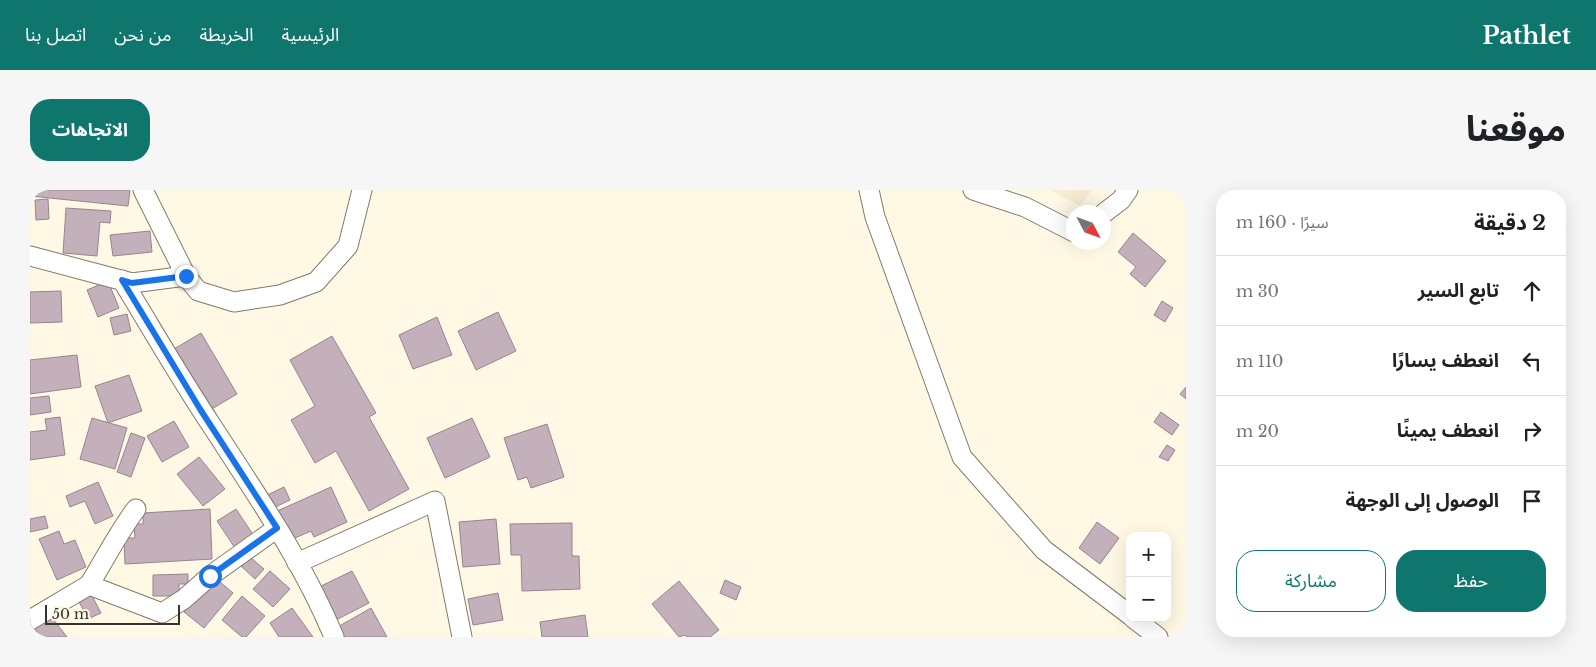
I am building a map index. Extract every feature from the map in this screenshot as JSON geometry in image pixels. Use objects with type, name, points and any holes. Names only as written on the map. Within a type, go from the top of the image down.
[{"type":"street","points":[[143,190],[186,276],[198,291],[234,302],[280,295],[316,282],[348,246],[362,190]]},
{"type":"street","points":[[869,190],[875,216],[962,458],[1044,550],[1126,613]]},
{"type":"street","points":[[973,190],[1025,206],[1066,228]]},
{"type":"street","points":[[1111,208],[1121,200],[1128,190]]},
{"type":"street","points":[[30,256],[132,283],[186,276]]},
{"type":"street","points":[[122,280],[200,409],[277,528],[312,591],[334,637]]},
{"type":"street","points":[[297,563],[435,501],[462,637]]},
{"type":"street","points":[[30,620],[89,585],[120,530],[136,509]]},
{"type":"street","points":[[89,585],[162,613],[184,599],[210,576],[277,528]]},
{"type":"street","points":[[1138,622],[1158,637]]},
{"type":"shaded area","points":[[1050,190],[1092,190],[1081,205]]},
{"type":"building","points":[[30,190],[130,191],[128,206],[30,196]]},
{"type":"building","points":[[48,199],[49,219],[36,220],[35,200]]},
{"type":"building","points":[[66,208],[111,211],[110,223],[100,222],[97,256],[63,253]]},
{"type":"building","points":[[150,231],[152,252],[113,256],[110,235]]},
{"type":"building","points":[[1133,233],[1166,261],[1145,287],[1130,274],[1136,267],[1118,252]]},
{"type":"building","points":[[108,281],[119,308],[98,317],[87,290]]},
{"type":"building","points":[[61,291],[62,322],[30,323],[30,292]]},
{"type":"building","points":[[1162,301],[1173,308],[1165,322],[1154,315]]},
{"type":"building","points":[[498,312],[516,351],[476,370],[458,331]]},
{"type":"building","points":[[127,314],[131,331],[114,335],[110,318]]},
{"type":"building","points":[[437,317],[452,355],[413,369],[399,335]]},
{"type":"building","points":[[201,333],[237,394],[210,410],[174,349]]},
{"type":"building","points":[[332,336],[376,413],[369,417],[409,489],[369,511],[336,451],[315,463],[291,420],[315,406],[290,360]]},
{"type":"building","points":[[77,355],[81,387],[30,394],[30,360]]},
{"type":"building","points":[[129,375],[142,411],[108,423],[95,386]]},
{"type":"building","points":[[1186,387],[1186,399],[1180,394]]},
{"type":"building","points":[[49,396],[51,412],[30,415],[30,398]]},
{"type":"building","points":[[1161,412],[1179,425],[1172,435],[1154,422]]},
{"type":"building","points":[[60,417],[65,455],[30,460],[30,432],[47,430],[45,419]]},
{"type":"building","points":[[92,418],[127,428],[115,469],[80,459]]},
{"type":"building","points":[[472,418],[490,457],[445,478],[427,438]]},
{"type":"building","points":[[174,421],[189,447],[162,462],[147,436]]},
{"type":"building","points":[[547,424],[564,477],[531,488],[527,477],[518,480],[504,438]]},
{"type":"building","points":[[131,433],[145,438],[131,477],[117,472]]},
{"type":"building","points":[[1167,445],[1175,450],[1168,461],[1159,457]]},
{"type":"building","points":[[199,457],[225,489],[203,506],[177,474]]},
{"type":"building","points":[[98,482],[113,516],[95,524],[85,501],[70,507],[66,496]]},
{"type":"building","points":[[284,487],[290,500],[271,509],[265,496]]},
{"type":"building","points":[[331,487],[347,522],[314,537],[311,531],[288,541],[275,512]]},
{"type":"building","points":[[210,509],[212,559],[125,564],[124,538],[135,538],[134,524],[143,524],[143,513]]},
{"type":"building","points":[[236,509],[256,539],[237,551],[217,521]]},
{"type":"building","points":[[45,516],[48,528],[30,532],[30,519]]},
{"type":"building","points":[[496,519],[500,564],[463,567],[459,522]]},
{"type":"building","points":[[1097,522],[1119,538],[1100,564],[1079,548]]},
{"type":"building","points":[[572,523],[572,556],[579,556],[580,589],[522,591],[521,555],[511,555],[510,524]]},
{"type":"building","points":[[59,531],[64,544],[75,540],[86,567],[57,580],[39,539]]},
{"type":"building","points":[[250,557],[264,569],[255,579],[241,566]]},
{"type":"building","points":[[270,571],[290,589],[273,607],[253,589]]},
{"type":"building","points":[[352,571],[369,603],[334,621],[317,588]]},
{"type":"building","points":[[188,574],[188,584],[179,584],[179,596],[153,596],[153,575]]},
{"type":"building","points":[[213,576],[233,593],[204,628],[184,612]]},
{"type":"building","points":[[725,580],[741,587],[736,600],[720,593]]},
{"type":"building","points":[[679,581],[719,630],[710,637],[687,637],[685,635],[679,637],[652,604]]},
{"type":"building","points":[[498,593],[503,620],[473,625],[468,599]]},
{"type":"building","points":[[91,594],[101,613],[88,619],[78,600]]},
{"type":"building","points":[[242,596],[265,616],[246,637],[242,637],[222,620]]},
{"type":"building","points":[[292,608],[313,637],[279,637],[270,623]]},
{"type":"building","points":[[371,608],[387,637],[341,637],[336,628]]},
{"type":"building","points":[[50,615],[67,637],[40,637],[34,628]]},
{"type":"building","points":[[585,615],[588,637],[542,637],[540,622]]},
{"type":"route","points":[[186,276],[132,283],[122,280],[200,409],[277,528],[210,576]]}]
